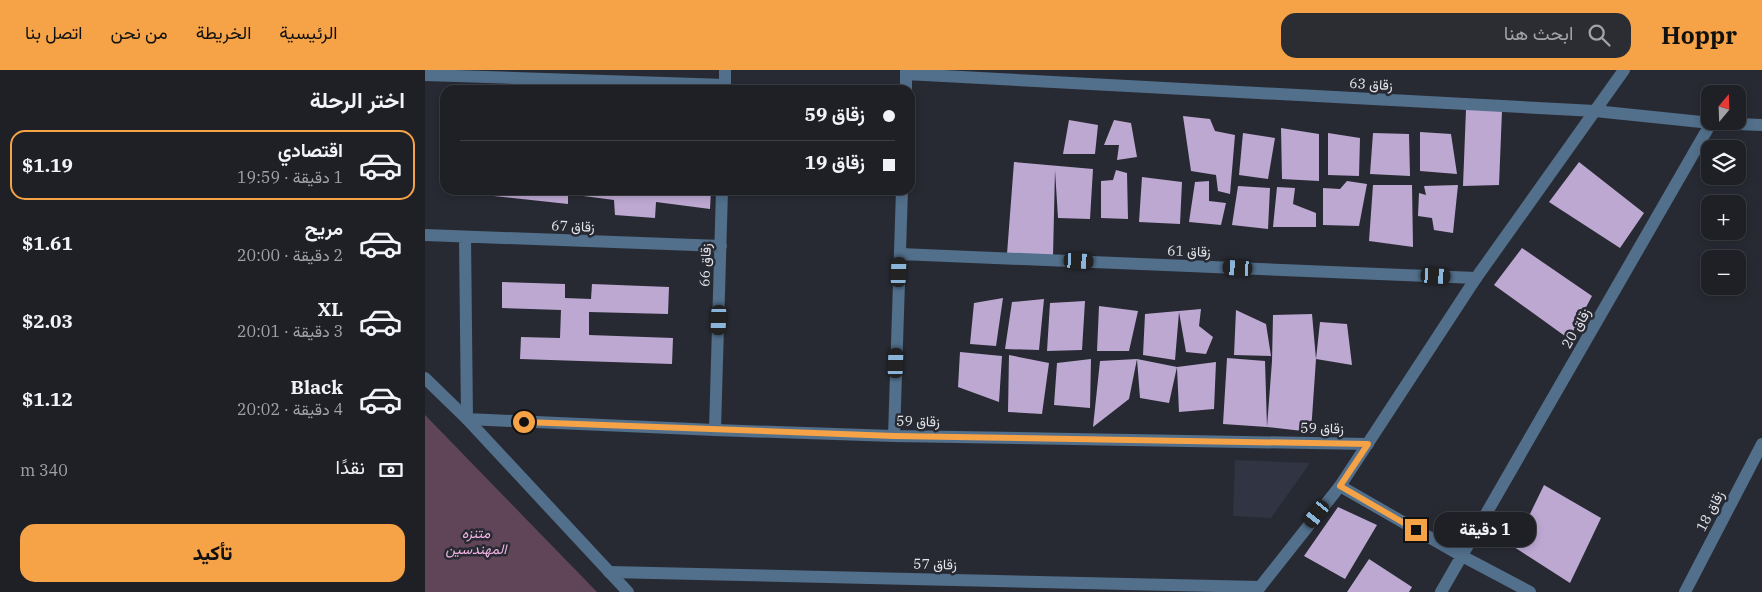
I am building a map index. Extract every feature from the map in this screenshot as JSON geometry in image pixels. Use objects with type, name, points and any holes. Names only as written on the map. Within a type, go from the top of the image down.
[{"type":"street","points":[[725,70],[725,85]]},
{"type":"street","points":[[1258,590],[1340,486],[1476,278],[1624,70]]},
{"type":"street","points":[[906,72],[906,85]]},
{"type":"street","name":"زقاق 63","points":[[906,72],[1595,111],[1701,122]]},
{"type":"street","points":[[425,75],[656,85]]},
{"type":"street","points":[[1746,124],[1762,125]]},
{"type":"street","name":"زقاق 20","points":[[1441,592],[1707,130]]},
{"type":"street","name":"زقاق 66","points":[[715,430],[722,195]]},
{"type":"street","points":[[894,436],[902,195]]},
{"type":"street","name":"زقاق 67","points":[[425,235],[721,246]]},
{"type":"street","points":[[465,237],[467,419]]},
{"type":"street","name":"زقاق 61","points":[[900,254],[1476,278]]},
{"type":"street","points":[[425,378],[467,419],[628,592]]},
{"type":"street","name":"زقاق 59","points":[[467,419],[894,436],[1368,444]]},
{"type":"street","name":"زقاق 18","points":[[1685,592],[1762,444]]},
{"type":"street","points":[[1340,486],[1462,556],[1530,592]]},
{"type":"street","name":"زقاق 57","points":[[609,572],[1258,590]]},
{"type":"shaded area","points":[[1235,460],[1310,463],[1271,518],[1233,516]]},
{"type":"green space","name":"متنزه المهندسين","points":[[425,415],[597,592],[425,592]]},
{"type":"building","points":[[1466,109],[1502,111],[1499,185],[1463,186]]},
{"type":"building","points":[[1183,116],[1210,119],[1215,131],[1235,135],[1230,194],[1218,191],[1216,175],[1191,171]]},
{"type":"building","points":[[1069,120],[1098,125],[1095,154],[1063,154]]},
{"type":"building","points":[[1114,120],[1131,123],[1137,157],[1117,160],[1119,145],[1104,145]]},
{"type":"building","points":[[1281,128],[1319,134],[1319,181],[1282,179]]},
{"type":"building","points":[[1420,132],[1451,134],[1457,174],[1420,171]]},
{"type":"building","points":[[1243,133],[1275,138],[1268,179],[1239,175]]},
{"type":"building","points":[[1328,133],[1360,138],[1359,176],[1328,175]]},
{"type":"building","points":[[1373,133],[1409,134],[1410,176],[1370,174]]},
{"type":"building","points":[[1014,162],[1093,169],[1090,219],[1058,218],[1055,170],[1053,257],[1007,254]]},
{"type":"building","points":[[1579,162],[1644,213],[1620,248],[1549,202]]},
{"type":"building","points":[[1116,170],[1127,173],[1128,219],[1101,218],[1101,181],[1113,180]]},
{"type":"building","points":[[1142,177],[1182,182],[1180,224],[1139,222]]},
{"type":"building","points":[[1209,181],[1209,201],[1226,203],[1221,225],[1189,222],[1195,182]]},
{"type":"building","points":[[1347,181],[1367,184],[1359,226],[1323,225],[1323,188],[1340,189]]},
{"type":"building","points":[[1373,185],[1412,185],[1413,247],[1369,241]]},
{"type":"building","points":[[1458,185],[1453,233],[1434,230],[1432,218],[1418,216],[1419,193],[1426,195],[1424,186]]},
{"type":"building","points":[[1238,186],[1270,188],[1268,229],[1232,225]]},
{"type":"building","points":[[1277,187],[1295,188],[1293,204],[1316,213],[1316,227],[1273,227]]},
{"type":"building","points":[[484,195],[568,195],[568,204]]},
{"type":"building","points":[[576,195],[711,195],[710,209],[656,202],[655,218],[615,215],[614,200]]},
{"type":"building","points":[[1522,248],[1592,296],[1569,339],[1494,285]]},
{"type":"building","points":[[502,282],[565,284],[565,298],[591,299],[592,284],[669,287],[668,314],[589,312],[589,335],[673,338],[672,364],[520,359],[521,337],[560,338],[561,310],[502,308]]},
{"type":"building","points":[[1003,298],[996,346],[970,344],[974,303]]},
{"type":"building","points":[[1044,299],[1039,350],[1005,349],[1012,302]]},
{"type":"building","points":[[1085,301],[1082,350],[1047,351],[1050,303]]},
{"type":"building","points":[[1099,306],[1138,311],[1129,351],[1097,351]]},
{"type":"building","points":[[1201,309],[1199,326],[1213,337],[1206,354],[1186,352],[1179,312],[1175,360],[1143,355],[1145,314]]},
{"type":"building","points":[[1236,310],[1266,324],[1271,356],[1234,355]]},
{"type":"building","points":[[1312,314],[1316,359],[1311,432],[1267,427],[1273,315]]},
{"type":"building","points":[[1320,322],[1347,324],[1352,365],[1316,359]]},
{"type":"building","points":[[960,352],[1002,356],[999,402],[958,387]]},
{"type":"building","points":[[1009,355],[1049,363],[1042,414],[1008,412]]},
{"type":"building","points":[[1227,358],[1265,361],[1267,427],[1223,424]]},
{"type":"building","points":[[1091,359],[1090,408],[1054,405],[1057,363]]},
{"type":"building","points":[[1137,359],[1177,367],[1169,403],[1140,398]]},
{"type":"building","points":[[1137,359],[1129,399],[1093,427],[1100,361]]},
{"type":"building","points":[[1216,362],[1214,409],[1179,412],[1177,367]]},
{"type":"building","points":[[1544,485],[1601,518],[1570,583],[1514,547]]},
{"type":"building","points":[[1338,507],[1377,525],[1345,579],[1304,556]]},
{"type":"building","points":[[1369,559],[1412,587],[1409,592],[1347,592]]},
{"type":"route","points":[[524,422],[894,436],[1368,444],[1340,486],[1416,530]]}]
